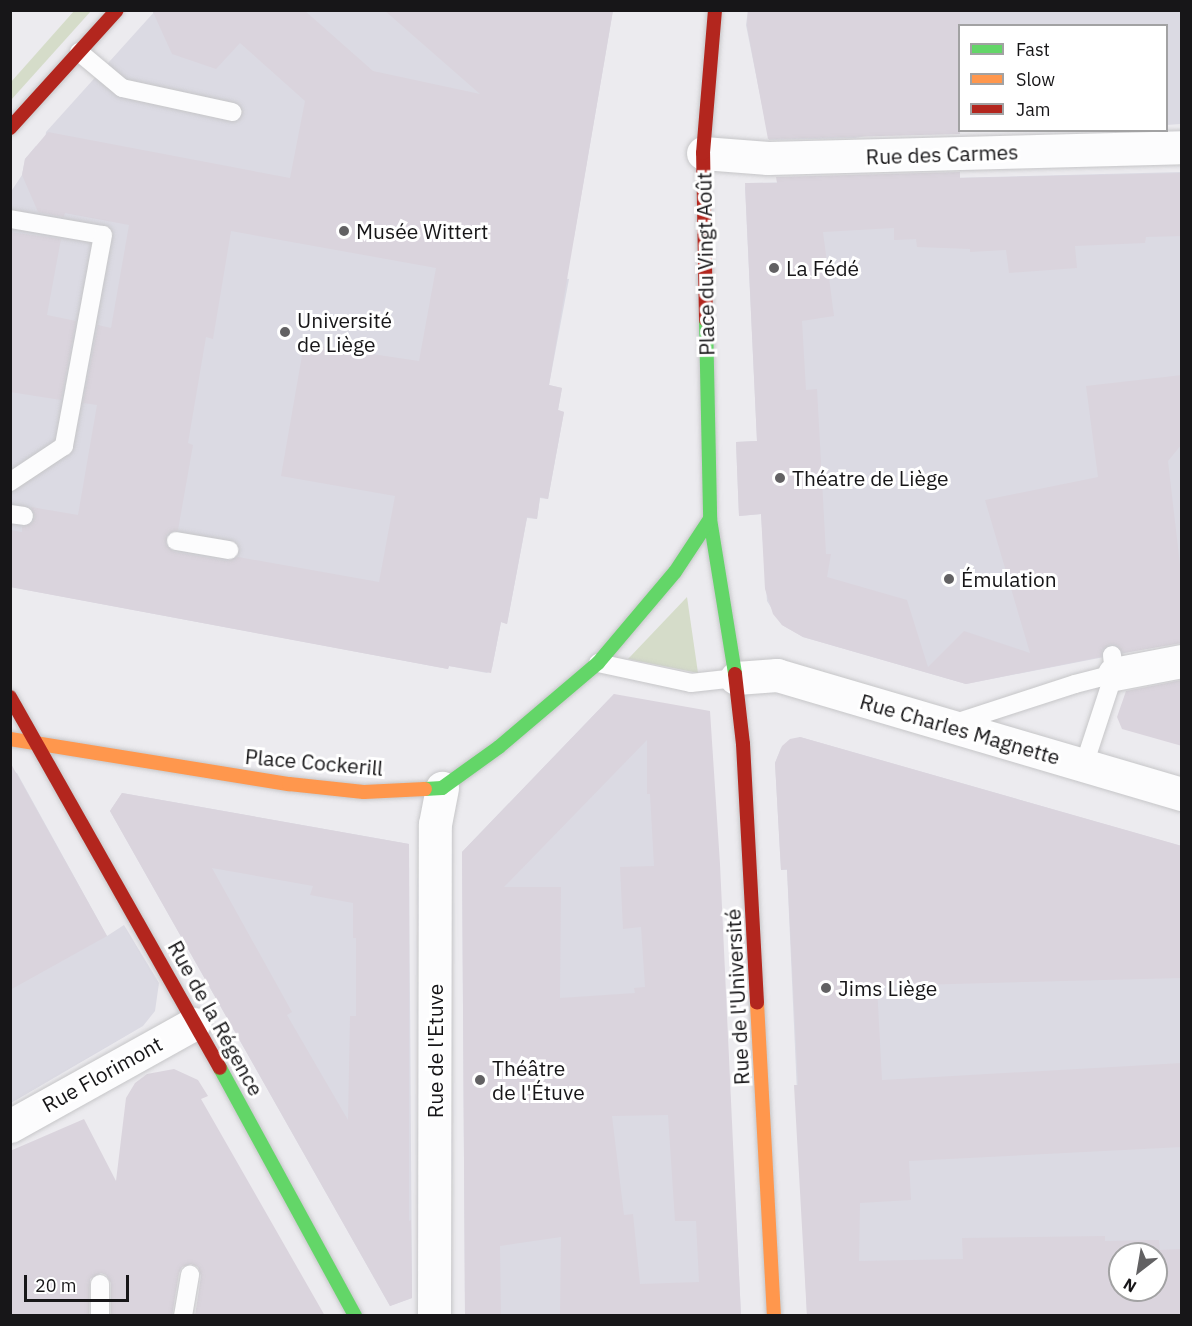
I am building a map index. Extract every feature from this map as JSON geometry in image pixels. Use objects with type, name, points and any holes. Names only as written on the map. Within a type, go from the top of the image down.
[{"type":"street","points":[[10,128],[117,10]]},
{"type":"street","name":"Place du Vingt Août","points":[[715,10],[703,153],[710,519],[736,678]]},
{"type":"street","name":"Rue des Carmes","points":[[703,153],[768,159],[1182,147]]},
{"type":"street","points":[[442,788],[499,747],[598,663],[675,572],[710,519]]},
{"type":"street","points":[[1113,665],[1182,661]]},
{"type":"street","name":"Rue Charles Magnette","points":[[736,678],[777,675],[1182,794]]},
{"type":"street","name":"Rue de l'Université","points":[[736,678],[750,836],[774,1316]]},
{"type":"street","points":[[10,697],[36,742]]},
{"type":"street","name":"Place Cockerill","points":[[10,739],[289,784],[364,792],[442,788]]},
{"type":"street","name":"Rue de la Régence","points":[[36,742],[193,1024],[232,1088],[356,1316]]},
{"type":"street","name":"Rue de l'Etuve","points":[[434,1316],[435,824],[442,788]]},
{"type":"street","name":"Rue Florimont","points":[[10,1126],[193,1024]]},
{"type":"lane","points":[[79,52],[122,88],[232,112]]},
{"type":"lane","points":[[10,219],[103,235],[64,446],[10,482]]},
{"type":"lane","points":[[176,541],[229,550]]},
{"type":"lane","points":[[598,663],[691,683],[736,678]]},
{"type":"lane","points":[[948,725],[1075,684],[1113,665]]},
{"type":"lane","points":[[1084,765],[1113,665]]},
{"type":"lane","points":[[183,1316],[190,1275]]},
{"type":"lane","points":[[100,1284],[100,1316]]},
{"type":"shaded area","points":[[748,10],[1181,11],[1181,124],[1168,125],[1168,24],[958,24],[958,29],[886,132],[855,138],[769,140],[746,25]]},
{"type":"shaded area","name":"Université de Liège","points":[[155,11],[613,11],[574,237],[561,278],[569,279],[549,385],[562,388],[558,410],[564,412],[548,499],[540,498],[537,519],[527,518],[507,624],[501,622],[492,668],[487,673],[449,666],[448,669],[11,587],[10,193],[22,175],[25,159],[36,146],[44,148],[46,132]]},
{"type":"shaded area","points":[[1181,172],[1181,642],[966,684],[803,637],[782,625],[767,601],[761,514],[739,516],[736,442],[757,441],[745,187],[749,183]]},
{"type":"shaded area","points":[[614,694],[712,750],[741,1315],[465,1315],[462,852]]},
{"type":"shaded area","points":[[800,737],[1181,846],[1181,1315],[807,1315],[787,870],[781,870],[775,763],[781,748]]},
{"type":"shaded area","points":[[11,772],[17,773],[107,936],[124,925],[159,983],[155,1011],[143,1026],[11,1103]]},
{"type":"shaded area","points":[[122,793],[409,844],[412,1298],[390,1306],[110,811]]},
{"type":"green space","points":[[74,11],[91,11],[11,100],[11,82]]},
{"type":"green space","points":[[687,597],[698,673],[628,659]]},
{"type":"building","name":"Université de Liège","points":[[152,10],[304,10],[373,71],[480,94],[384,10],[613,10],[549,385],[562,388],[558,410],[564,412],[548,499],[540,497],[537,519],[527,517],[507,624],[501,622],[491,673],[449,666],[448,669],[10,587],[10,530],[22,532],[22,527],[32,523],[35,517],[31,507],[78,515],[97,405],[83,403],[98,325],[111,328],[129,225],[65,213],[64,217],[38,212],[22,175],[25,159],[48,132],[290,178],[305,101],[240,43],[216,69],[172,54]],"holes":[[[231,231],[436,268],[419,361],[304,344],[281,476],[395,496],[379,582],[238,557],[227,561],[174,552],[166,545],[167,534],[178,530],[193,445],[188,443],[206,337],[213,339]]]},
{"type":"building","points":[[748,10],[960,10],[958,132],[960,134],[768,139],[747,26]]},
{"type":"building","points":[[960,172],[960,178],[1182,173],[1182,236],[1146,237],[1145,243],[1075,246],[1077,268],[1009,273],[1006,250],[970,252],[970,249],[917,247],[916,239],[894,240],[894,228],[823,232],[834,316],[802,321],[806,390],[817,389],[826,554],[831,554],[827,577],[907,600],[928,667],[964,631],[1030,653],[985,500],[1098,477],[1086,386],[1182,375],[1182,444],[1168,461],[1182,582],[1182,643],[1123,653],[1117,645],[1110,644],[1102,650],[1101,657],[966,684],[803,637],[782,625],[773,614],[765,589],[761,514],[739,516],[736,442],[757,441],[745,183],[777,183],[776,177]]},
{"type":"building","points":[[10,232],[61,239],[47,315],[76,321],[61,400],[10,392]]},
{"type":"building","points":[[1182,680],[1182,746],[1122,729],[1117,717],[1126,691]]},
{"type":"building","points":[[614,694],[710,711],[720,864],[741,1316],[560,1316],[561,1237],[500,1246],[501,1316],[465,1316],[462,852]],"holes":[[[647,740],[647,794],[650,794],[654,866],[620,867],[623,929],[641,927],[645,987],[634,988],[635,993],[560,998],[561,887],[504,887]],[[668,1115],[675,1221],[696,1221],[699,1282],[640,1284],[633,1214],[624,1215],[612,1116]]]},
{"type":"building","points":[[800,737],[1182,846],[1182,978],[877,986],[882,1080],[1182,1063],[1182,1147],[909,1161],[911,1200],[860,1203],[859,1261],[963,1259],[962,1238],[1105,1236],[1105,1241],[1159,1240],[1159,1242],[1108,1242],[1108,1302],[1168,1302],[1168,1250],[1182,1249],[1182,1316],[807,1316],[794,1085],[798,1085],[787,869],[781,870],[775,763],[782,746],[790,739]]},
{"type":"building","points":[[10,762],[107,936],[10,990]]},
{"type":"building","points":[[122,793],[409,844],[409,1221],[411,1220],[412,1298],[390,1306],[110,811]],"holes":[[[212,868],[313,886],[310,895],[353,903],[353,938],[356,938],[356,1016],[350,1016],[348,1120],[287,1015],[292,1012]]]},
{"type":"building","points":[[174,1069],[198,1080],[208,1096],[201,1099],[325,1316],[195,1316],[201,1276],[198,1267],[191,1264],[182,1267],[179,1273],[172,1316],[111,1316],[111,1283],[106,1275],[101,1273],[90,1279],[89,1316],[10,1316],[10,1151],[84,1119],[116,1181],[126,1098],[135,1083],[147,1074]]},
{"type":"traffic: fast","points":[[706,320],[710,519],[735,674]]},
{"type":"traffic: fast","points":[[425,789],[442,788],[499,747],[598,663],[675,572],[710,519]]},
{"type":"traffic: fast","points":[[220,1068],[355,1316]]},
{"type":"traffic: slow","points":[[10,739],[289,784],[364,792],[425,789]]},
{"type":"traffic: slow","points":[[757,1003],[774,1316]]},
{"type":"traffic: jam","points":[[10,128],[117,10]]},
{"type":"traffic: jam","points":[[706,320],[703,153],[715,10]]},
{"type":"traffic: jam","points":[[735,674],[743,744],[757,1003]]},
{"type":"traffic: jam","points":[[10,697],[220,1068]]},
{"type":"place","name":"Musée Wittert","points":[[344,231]]},
{"type":"place","name":"La Fédé","points":[[774,268]]},
{"type":"place","name":"Université de Liège","points":[[285,332]]},
{"type":"place","name":"Théatre de Liège","points":[[780,478]]},
{"type":"place","name":"Émulation","points":[[949,579]]},
{"type":"place","name":"Jims Liège","points":[[826,988]]},
{"type":"place","name":"Théâtre de l'Étuve","points":[[480,1080]]}]
